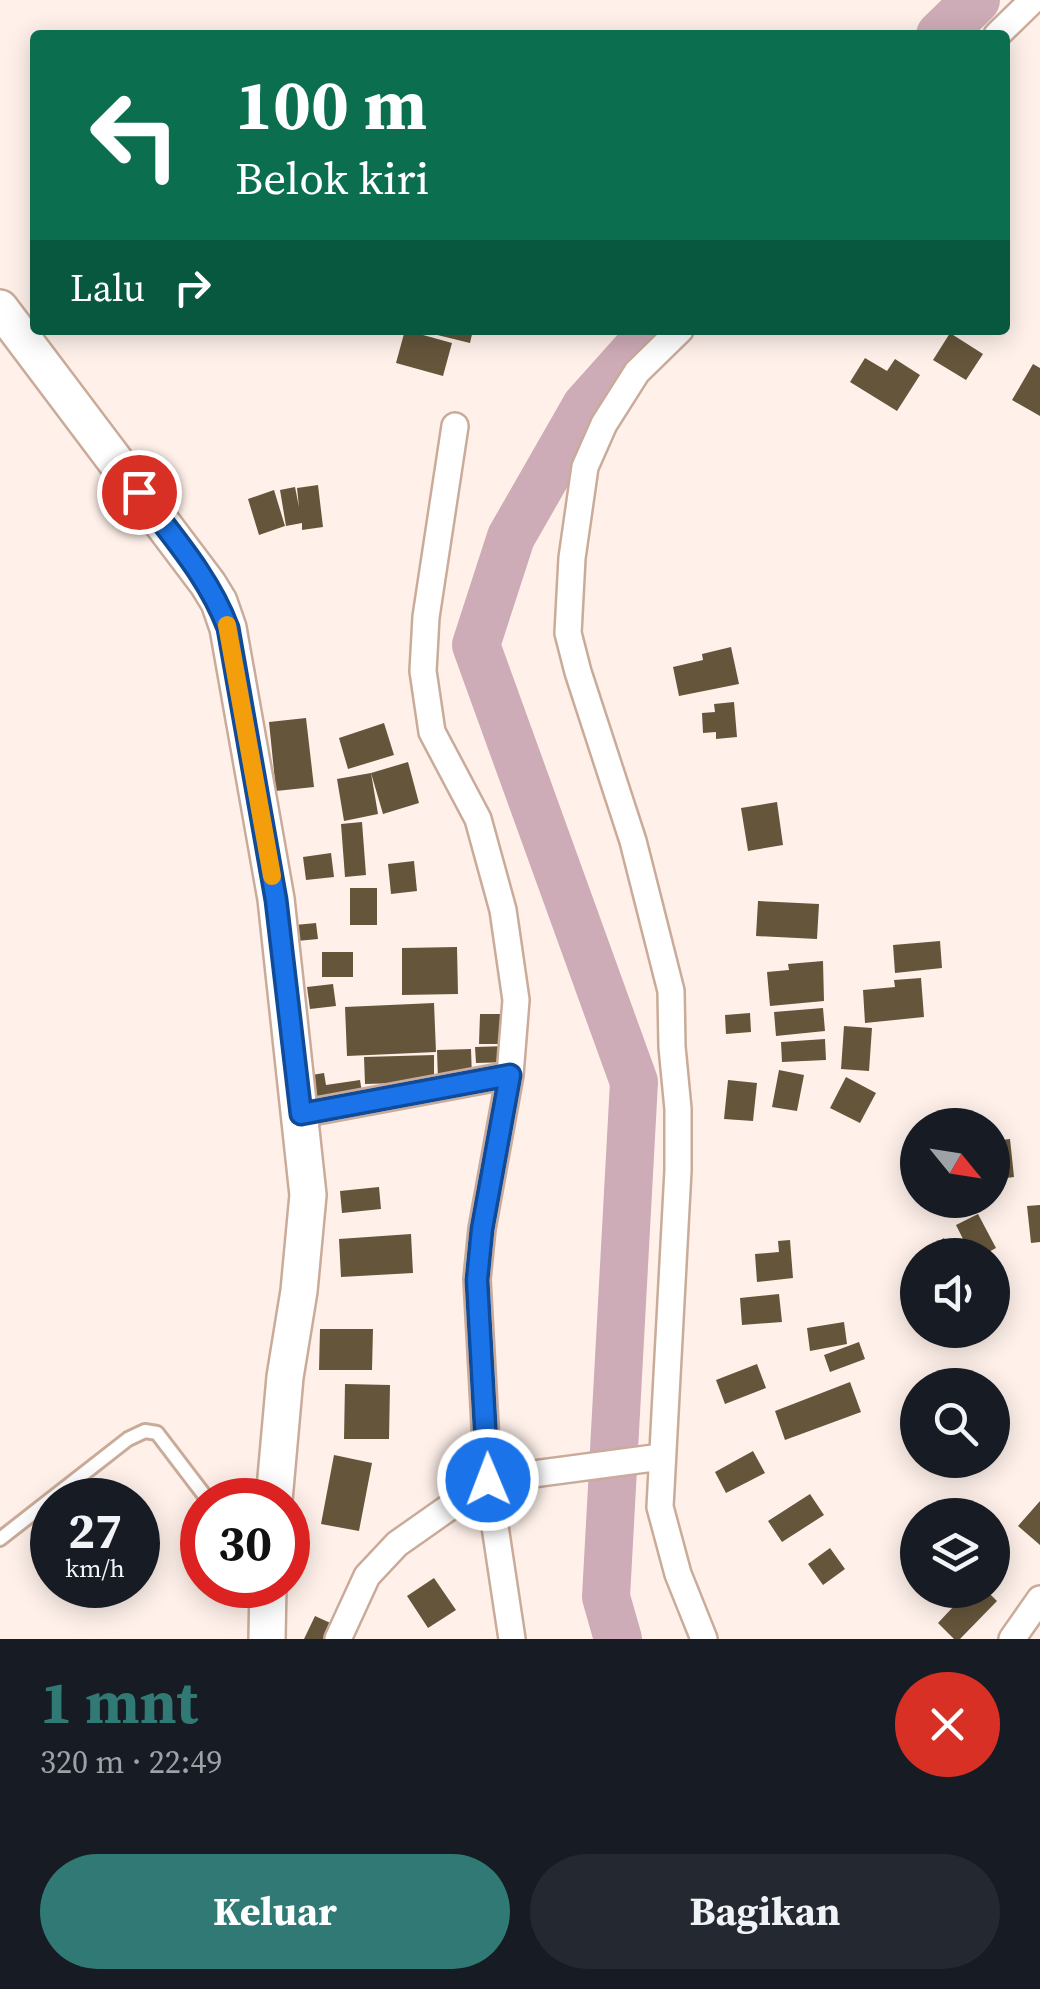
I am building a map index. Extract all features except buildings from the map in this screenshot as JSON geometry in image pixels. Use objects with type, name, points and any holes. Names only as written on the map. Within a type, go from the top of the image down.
[{"type":"street","points":[[1002,30],[1033,0]]},
{"type":"street","points":[[0,308],[208,584],[228,628],[276,900],[308,1195],[276,1478]]},
{"type":"street","points":[[675,335],[637,372],[604,424],[585,467],[568,634],[633,841],[671,990],[678,1170],[654,1458],[660,1508],[678,1574],[704,1639]]},
{"type":"street","points":[[455,426],[426,617],[423,670],[432,732],[478,820],[503,910],[516,1000],[510,1075],[482,1229],[477,1280],[488,1480],[512,1639]]},
{"type":"street","points":[[301,1114],[510,1075]]},
{"type":"street","points":[[338,1639],[367,1576],[397,1544],[488,1480],[654,1458]]},
{"type":"street","points":[[1012,1639],[1040,1599]]},
{"type":"street","points":[[267,1639],[268,1608]]},
{"type":"lane","points":[[0,1540],[144,1430],[157,1433],[191,1478]]},
{"type":"waterway","points":[[945,30],[976,0]]},
{"type":"waterway","points":[[618,1639],[606,1597],[634,1082],[476,645],[511,537],[586,406],[650,335]]},
{"type":"slow traffic","points":[[227,625],[272,876]]},
{"type":"route","points":[[139,492],[208,584],[228,628],[276,900],[301,1114],[510,1075],[482,1229],[477,1280],[488,1480]]}]
